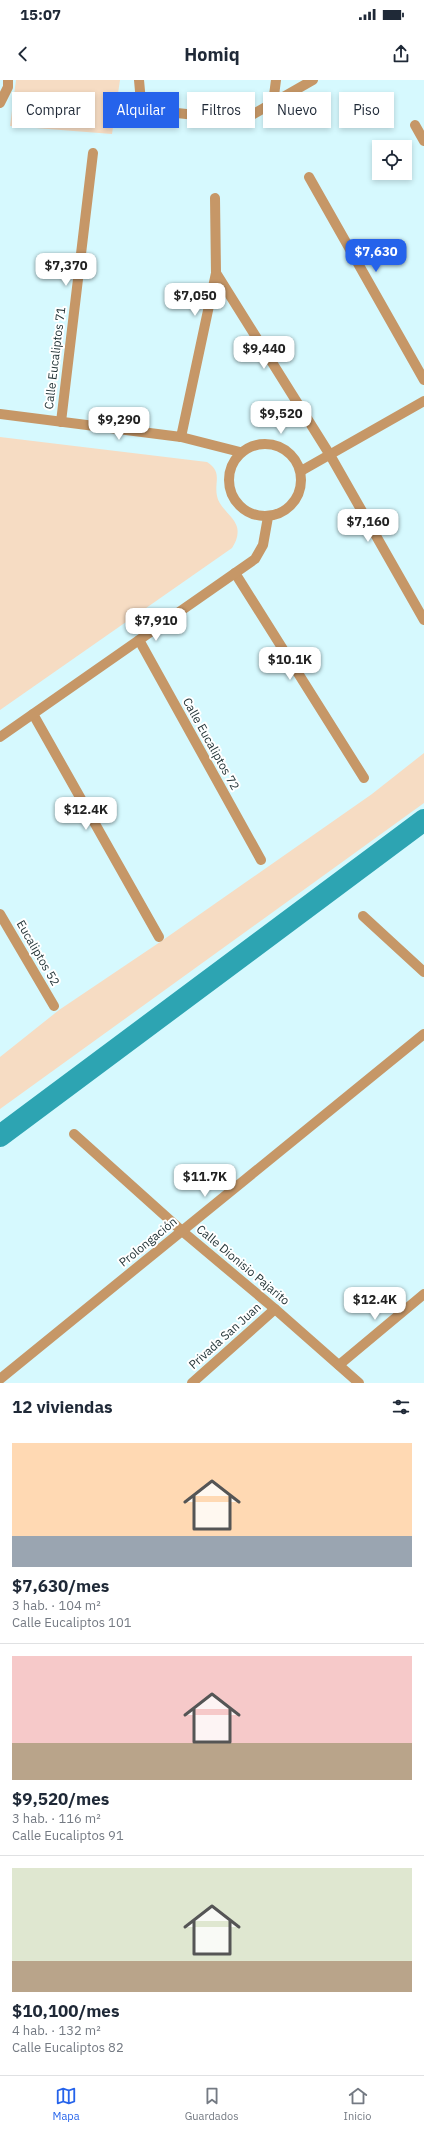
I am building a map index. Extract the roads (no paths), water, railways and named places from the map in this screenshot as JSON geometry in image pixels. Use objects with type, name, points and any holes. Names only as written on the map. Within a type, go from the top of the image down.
[{"type":"street","points":[[0,102],[8,80]]},
{"type":"street","points":[[139,80],[141,102],[158,111],[243,120],[263,109]]},
{"type":"street","points":[[274,92],[276,80]]},
{"type":"street","points":[[292,92],[313,80]]},
{"type":"street","points":[[415,126],[424,141]]},
{"type":"street","name":"Calle Eucaliptos 71","points":[[61,422],[92,153]]},
{"type":"street","points":[[309,177],[424,380]]},
{"type":"street","points":[[181,437],[216,272],[215,198]]},
{"type":"street","points":[[216,272],[330,455],[424,620]]},
{"type":"street","points":[[301,471],[424,401]]},
{"type":"street","points":[[0,414],[181,437],[240,452]]},
{"type":"street","points":[[268,443],[283,447],[295,458],[301,471],[302,487],[295,502],[283,512],[268,517],[253,514],[240,506],[232,494],[228,479],[231,464],[240,452],[253,444],[268,443]]},
{"type":"street","points":[[0,737],[255,559],[263,545],[268,517]]},
{"type":"street","points":[[234,573],[364,778]]},
{"type":"street","name":"Calle Eucaliptos 72","points":[[139,640],[261,860]]},
{"type":"street","points":[[33,714],[159,937]]},
{"type":"street","name":"Eucaliptos 52","points":[[0,914],[54,1006]]},
{"type":"street","points":[[363,916],[424,972]]},
{"type":"street","name":"Prolongación","points":[[0,1379],[424,1034]]},
{"type":"street","name":"Calle Dionisio Pajarito","points":[[74,1134],[182,1231],[275,1309],[359,1383]]},
{"type":"street","points":[[339,1364],[424,1294]]},
{"type":"street","name":"Privada San Juan","points":[[192,1383],[275,1309]]},
{"type":"waterway","points":[[0,1136],[424,820]]}]
